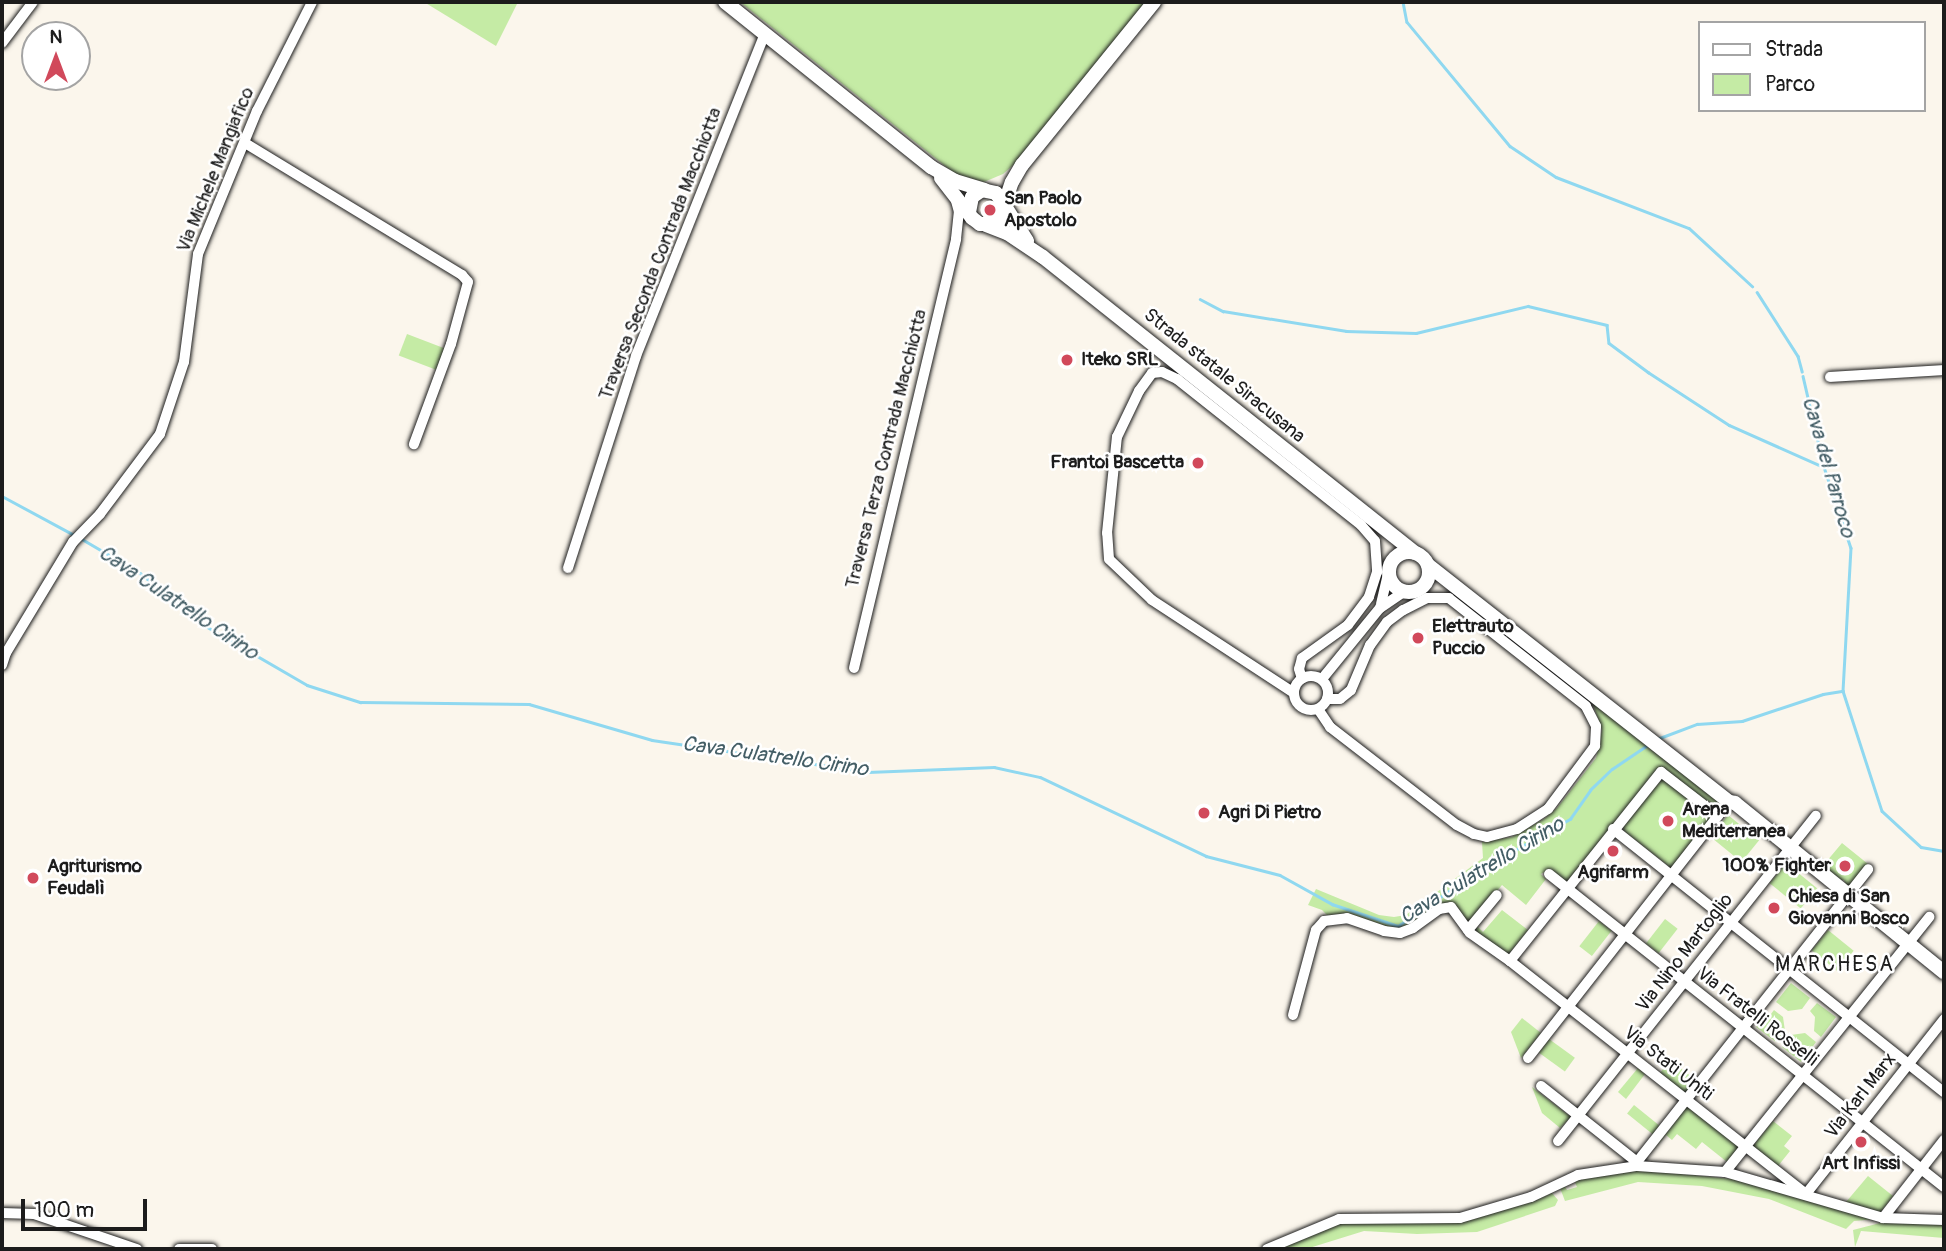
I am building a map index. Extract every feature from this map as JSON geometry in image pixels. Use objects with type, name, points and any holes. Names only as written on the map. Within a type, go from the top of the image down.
[{"type":"main road","points":[[725,2],[931,167],[955,181],[973,200],[983,224],[1007,233],[1043,257]]},
{"type":"main road","points":[[983,224],[998,220],[1012,182],[1022,165],[1154,2]]},
{"type":"main road","points":[[1144,17],[1164,2]]},
{"type":"main road","points":[[973,200],[1022,165]]},
{"type":"main road","points":[[931,167],[947,185],[973,200],[996,193],[1023,236],[1043,257]]},
{"type":"main road","name":"Strada statale Siracusana","points":[[1043,257],[1415,553]]},
{"type":"main road","points":[[1381,525],[1392,544],[1390,566],[1395,586],[1411,590],[1439,586],[1464,593]]},
{"type":"main road","points":[[1390,566],[1402,553],[1415,553],[1729,802],[1735,803],[1788,850],[1944,972]]},
{"type":"main road","points":[[1411,590],[1426,582],[1428,565]]},
{"type":"main road","points":[[1907,945],[1944,979]]},
{"type":"street","points":[[2,43],[33,2]]},
{"type":"street","name":"Via Michele Mangiafico","points":[[2,665],[6,653],[78,537],[91,526],[133,467],[153,445],[165,423],[184,362],[198,254],[272,79],[312,2]]},
{"type":"street","name":"Traversa Seconda Contrada Macchiotta","points":[[568,568],[636,356],[765,34]]},
{"type":"street","points":[[245,142],[462,275],[468,282],[451,344],[414,444]]},
{"type":"street","name":"Traversa Terza Contrada Macchiotta","points":[[854,668],[956,239],[973,200]]},
{"type":"street","points":[[956,239],[963,228],[983,224]]},
{"type":"street","points":[[1830,377],[1944,370]]},
{"type":"street","points":[[1302,679],[1299,669],[1302,658],[1348,625],[1369,597],[1377,572],[1376,541],[1361,525],[1177,379],[1162,372],[1152,373],[1139,391],[1117,437],[1107,533],[1109,559],[1152,600],[1294,693],[1301,707],[1318,709],[1331,727],[1457,825],[1474,834],[1488,837],[1517,830],[1548,809],[1595,746],[1596,726],[1586,706],[1449,598],[1427,598],[1387,622],[1370,645],[1351,690],[1340,699],[1327,699]]},
{"type":"street","points":[[1380,608],[1390,566]]},
{"type":"street","points":[[1322,679],[1380,608],[1411,590]]},
{"type":"street","points":[[1294,693],[1302,679],[1312,676],[1322,679],[1326,685],[1327,699],[1318,709]]},
{"type":"street","points":[[1510,961],[1661,772],[1718,816]]},
{"type":"street","points":[[1528,1058],[1729,802]]},
{"type":"street","name":"Via Nino Martoglio","points":[[1558,1141],[1816,816]]},
{"type":"street","points":[[1613,829],[1944,1091]]},
{"type":"street","points":[[1637,1164],[1868,869]]},
{"type":"street","name":"Via Fratelli Rosselli","points":[[1549,874],[1944,1187]]},
{"type":"street","points":[[1468,930],[1497,895]]},
{"type":"street","name":"Via Stati Uniti","points":[[1293,1015],[1316,930],[1324,921],[1347,918],[1384,931],[1400,933],[1413,928],[1438,909],[1451,908],[1468,930],[1806,1194]]},
{"type":"street","points":[[1725,1172],[1929,917]]},
{"type":"street","name":"Via Karl Marx","points":[[1806,1194],[1944,1019]]},
{"type":"street","points":[[1541,1086],[1637,1164]]},
{"type":"street","points":[[1883,1218],[1944,1140]]},
{"type":"street","points":[[1267,1249],[1339,1219],[1460,1218],[1531,1197],[1578,1175],[1637,1164],[1725,1172],[1883,1218],[1944,1220]]},
{"type":"street","points":[[2,1213],[34,1214],[137,1249]]},
{"type":"street","points":[[179,1249],[212,1249]]},
{"type":"green space","points":[[424,2],[518,2],[496,46]]},
{"type":"green space","points":[[740,2],[1145,2],[1018,161],[1003,174],[984,182],[955,174]]},
{"type":"green space","points":[[407,334],[446,349],[438,371],[399,355]]},
{"type":"green space","points":[[1596,702],[1723,802],[1720,806],[1705,800],[1660,769],[1566,883],[1546,871],[1541,874],[1546,879],[1526,905],[1502,885],[1468,925],[1456,906],[1409,927],[1392,930],[1345,914],[1327,915],[1308,905],[1316,889],[1379,915],[1406,915],[1483,858],[1482,842],[1512,837],[1544,819],[1557,808],[1596,758],[1602,730],[1593,704]]},
{"type":"green space","name":"Arena Mediterranea","points":[[1663,778],[1712,817],[1671,868],[1624,831],[1623,825]]},
{"type":"green space","points":[[1728,815],[1759,840],[1741,862],[1710,837]]},
{"type":"green space","name":"100% Fighter","points":[[1842,843],[1868,864],[1847,889],[1844,880],[1837,880],[1821,868]]},
{"type":"green space","points":[[1786,863],[1817,888],[1801,908],[1770,883]]},
{"type":"green space","points":[[1502,910],[1528,930],[1508,955],[1474,931],[1478,927],[1483,932]]},
{"type":"green space","points":[[1665,919],[1678,929],[1659,953],[1646,943]]},
{"type":"green space","points":[[1599,921],[1612,931],[1592,956],[1579,946]]},
{"type":"green space","points":[[1828,930],[1854,951],[1837,971],[1812,950]]},
{"type":"green space","points":[[1791,983],[1810,998],[1802,1009],[1788,1011],[1776,1002]]},
{"type":"green space","points":[[1817,1003],[1836,1017],[1821,1037],[1814,1031],[1815,1017],[1810,1011]]},
{"type":"green space","points":[[1774,1010],[1783,1017],[1785,1031],[1776,1042],[1756,1027]]},
{"type":"green space","points":[[1522,1018],[1541,1033],[1521,1058],[1511,1032]]},
{"type":"green space","points":[[1805,1033],[1816,1042],[1801,1062],[1782,1047],[1791,1035]]},
{"type":"green space","points":[[1549,1039],[1575,1058],[1565,1072],[1539,1053]]},
{"type":"green space","points":[[1670,1060],[1696,1080],[1686,1094],[1660,1073]]},
{"type":"green space","points":[[1638,1068],[1645,1074],[1626,1099],[1618,1092]]},
{"type":"green space","points":[[1532,1087],[1571,1117],[1560,1128],[1542,1113]]},
{"type":"green space","points":[[1634,1105],[1660,1126],[1653,1134],[1627,1114]]},
{"type":"green space","points":[[1687,1106],[1739,1147],[1727,1162],[1702,1142],[1696,1149],[1677,1134],[1672,1140],[1666,1135],[1653,1151]]},
{"type":"green space","points":[[1773,1121],[1792,1136],[1784,1146],[1790,1151],[1778,1166],[1753,1146]]},
{"type":"green space","points":[[1633,1169],[1751,1181],[1876,1219],[1854,1221],[1846,1229],[1769,1199],[1702,1186],[1638,1182],[1565,1201],[1560,1188],[1564,1185],[1567,1190],[1577,1187],[1574,1180]]},
{"type":"green space","points":[[1868,1176],[1893,1196],[1880,1213],[1846,1202]]},
{"type":"green space","points":[[1552,1193],[1558,1200],[1555,1206],[1477,1232],[1417,1234],[1364,1231],[1306,1249],[1275,1249],[1341,1222],[1461,1222],[1535,1201]]},
{"type":"green space","points":[[1880,1223],[1944,1223],[1944,1238],[1861,1231],[1855,1247],[1853,1230]]},
{"type":"waterway","name":"Cava del Parroco","points":[[1403,2],[1407,22],[1510,146],[1556,177],[1689,228],[1752,286]]},
{"type":"waterway","name":"Cava del Parroco","points":[[1757,292],[1798,356],[1802,371]]},
{"type":"waterway","points":[[1200,299],[1223,311],[1346,331],[1416,333],[1528,306],[1607,325],[1609,343],[1648,372],[1729,425],[1824,467]]},
{"type":"waterway","name":"Cava del Parroco","points":[[1803,376],[1824,467],[1851,548],[1843,691],[1882,811],[1921,847],[1944,851]]},
{"type":"waterway","name":"Cava Culatrello Cirino","points":[[2,496],[76,536]]},
{"type":"waterway","name":"Cava Culatrello Cirino","points":[[82,539],[140,573],[204,625],[307,685],[360,702],[529,704],[652,740],[868,772],[994,767],[1040,777],[1206,856],[1280,875],[1332,904],[1398,926],[1478,871],[1570,819],[1590,790],[1612,769],[1649,744]]},
{"type":"waterway","name":"Cava Culatrello Cirino","points":[[1657,739],[1697,724],[1742,721],[1823,694],[1843,691]]},
{"type":"place","name":"San Paolo Apostolo","points":[[990,210]]},
{"type":"place","name":"Iteko SRL","points":[[1067,360]]},
{"type":"place","name":"Frantoi Bascetta","points":[[1198,463]]},
{"type":"place","name":"Elettrauto Puccio","points":[[1418,638]]},
{"type":"place","name":"Agri Di Pietro","points":[[1204,813]]},
{"type":"place","name":"Arena Mediterranea","points":[[1668,821]]},
{"type":"place","name":"Agrifarm","points":[[1613,851]]},
{"type":"place","name":"100% Fighter","points":[[1845,866]]},
{"type":"place","name":"Agriturismo Feudalì","points":[[33,878]]},
{"type":"place","name":"Chiesa di San Giovanni Bosco","points":[[1774,908]]},
{"type":"place","name":"Art Infissi","points":[[1861,1142]]},
{"type":"district","name":"MARCHESA","points":[[1835,965]]}]
